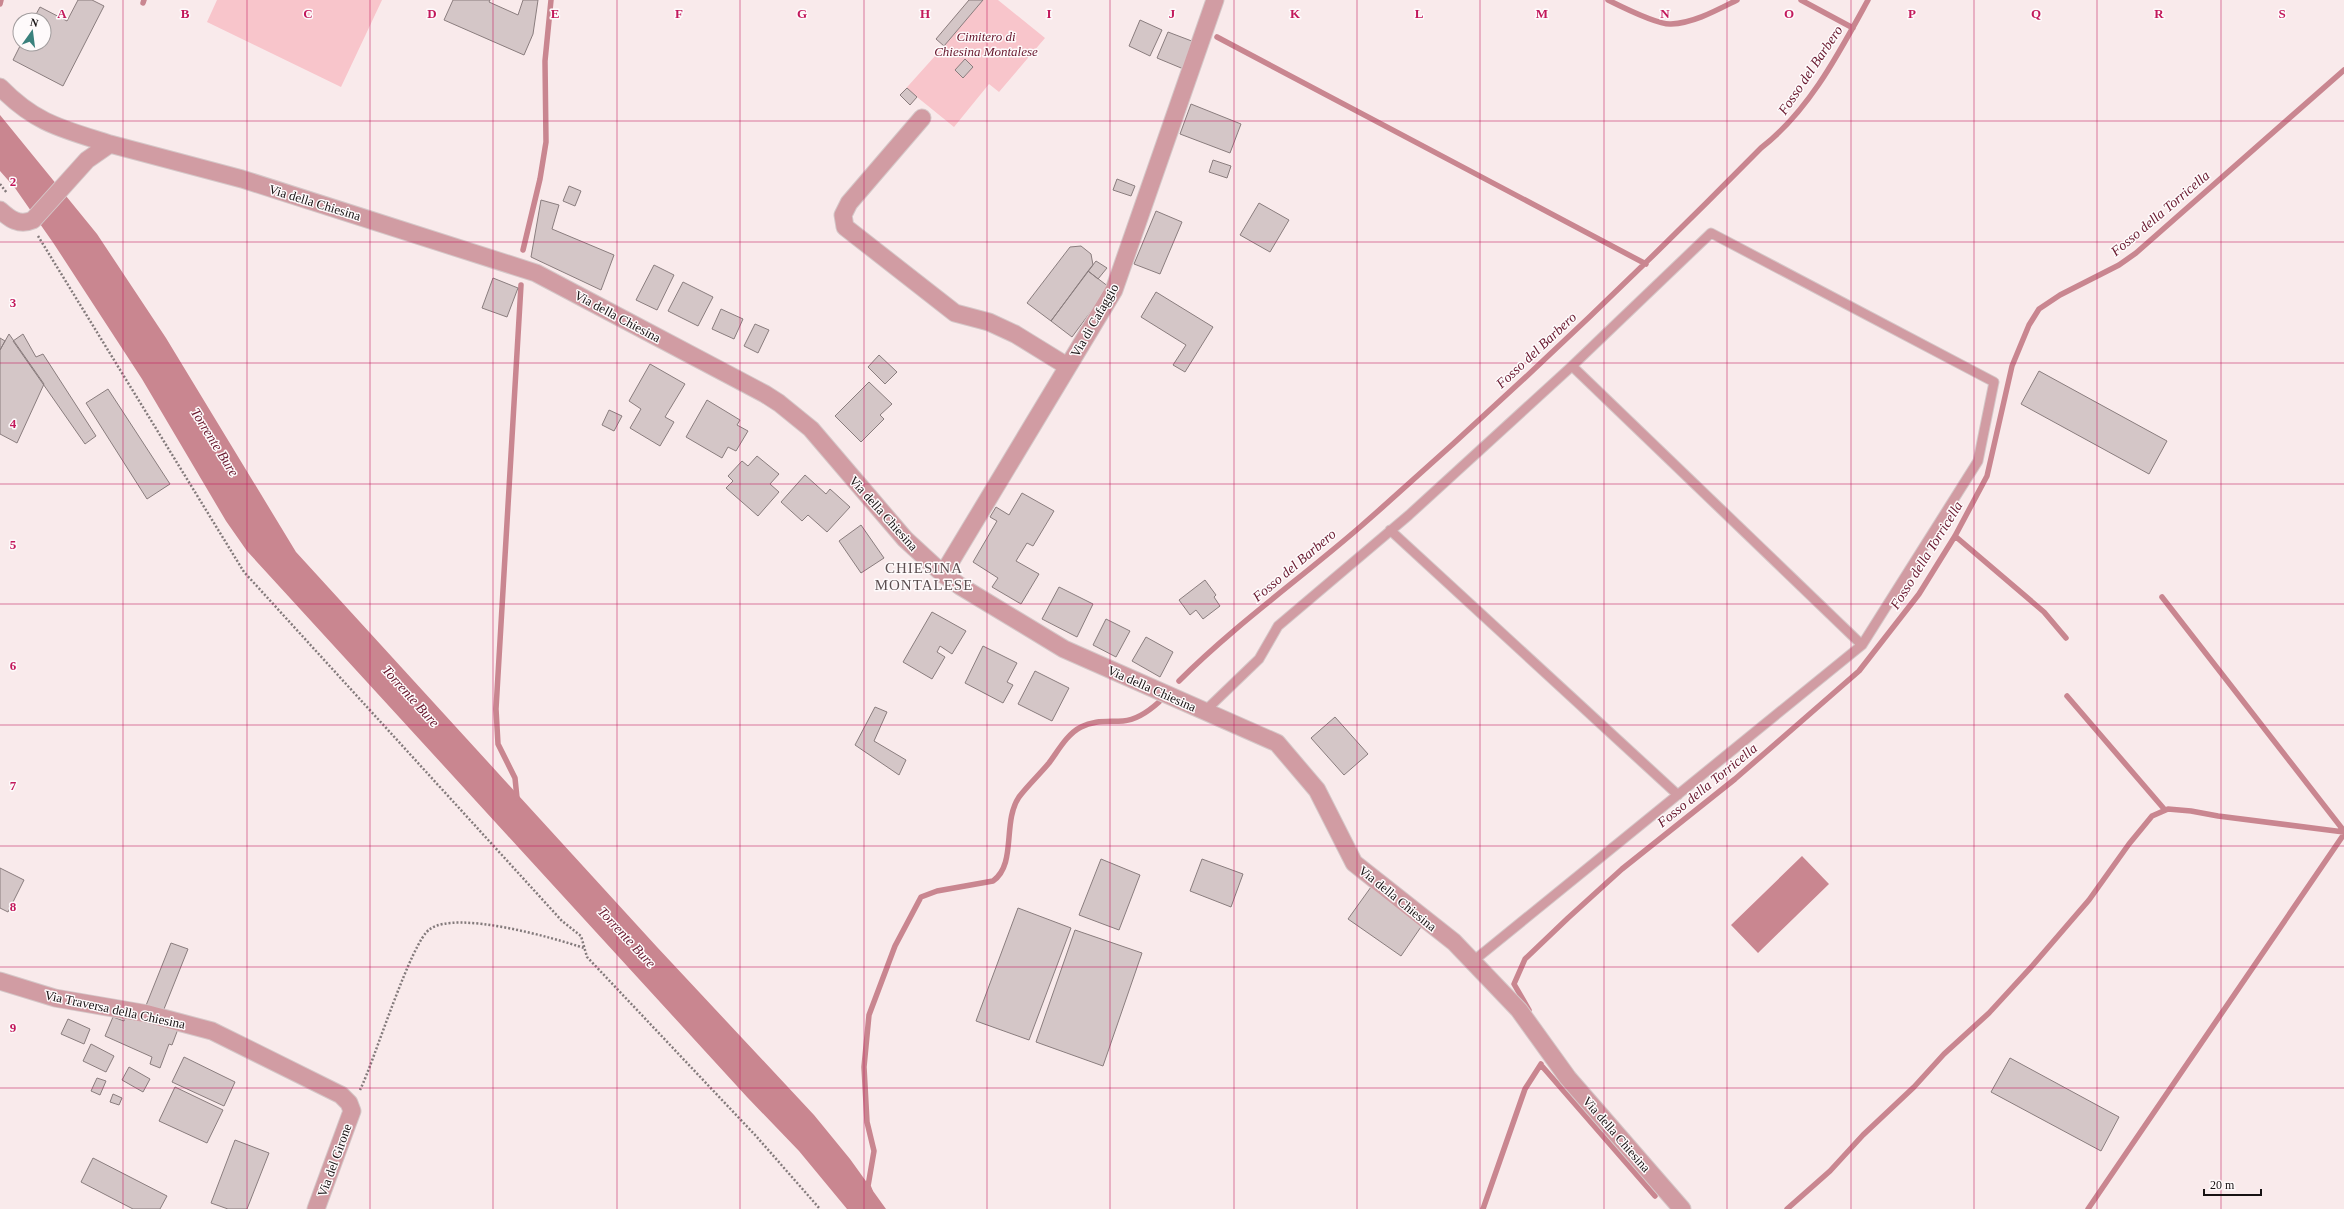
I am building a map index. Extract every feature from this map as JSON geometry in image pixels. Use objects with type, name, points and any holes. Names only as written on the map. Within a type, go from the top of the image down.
[{"type":"street","name":"Via di Cafaggio","points":[[943,574],[1114,290],[1215,0]]},
{"type":"street","name":"Via della Chiesina","points":[[0,87],[30,114],[60,128],[110,144],[242,179],[516,265],[551,280],[779,403],[811,429],[905,539],[943,574],[975,596],[1064,649],[1277,743],[1318,790],[1354,863],[1454,942],[1519,1010],[1568,1078],[1682,1209]]},
{"type":"street","points":[[922,118],[849,203],[843,215],[845,227],[955,313],[989,322],[1015,334],[1067,366]]},
{"type":"street","points":[[0,210],[17,222],[32,219],[87,160],[110,144]]},
{"type":"street","name":"Via Traversa della Chiesina","points":[[0,981],[55,998],[148,1014],[212,1031],[341,1095],[351,1108]]},
{"type":"street","name":"Via del Girone","points":[[316,1209],[351,1108]]},
{"type":"lane","points":[[1205,711],[1259,659],[1278,626],[1390,530],[1572,366],[1711,233],[1994,382],[1978,460],[1862,645],[1472,962]]},
{"type":"lane","points":[[1572,366],[1862,645]]},
{"type":"lane","points":[[1390,530],[1678,795]]},
{"type":"path","points":[[32,219],[244,572],[562,921],[581,936],[587,957],[756,1136],[820,1209]]},
{"type":"path","points":[[351,1108],[361,1088],[409,967],[424,935],[429,929],[443,924],[481,924],[551,937],[584,948]]},
{"type":"green space","points":[[217,0],[382,0],[341,87],[207,22]]},
{"type":"green space","name":"Cimitero di Chiesina Montalese","points":[[969,0],[998,0],[1045,38],[999,92],[989,84],[954,127],[917,97],[910,105],[900,95],[944,46],[936,39]]},
{"type":"water","name":"Torrente Bure","points":[[0,115],[97,234],[166,338],[296,552],[657,947],[814,1115],[850,1159],[886,1209],[847,1209],[799,1151],[747,1097],[247,551],[226,521],[142,379],[54,244],[15,188],[0,171]]},
{"type":"water","points":[[1802,856],[1829,884],[1758,953],[1731,925]]},
{"type":"building","points":[[78,0],[92,0],[104,6],[63,86],[13,60],[17,52],[52,52],[52,13],[67,21]]},
{"type":"building","points":[[453,0],[490,0],[489,2],[518,15],[523,0],[538,0],[533,34],[524,55],[444,20]]},
{"type":"building","points":[[969,0],[983,0],[944,46],[936,39]]},
{"type":"building","points":[[40,7],[50,12],[37,12]]},
{"type":"building","points":[[1140,20],[1162,30],[1150,56],[1129,46]]},
{"type":"building","points":[[1168,32],[1197,43],[1186,70],[1157,58]]},
{"type":"building","points":[[965,59],[973,67],[963,78],[955,70]]},
{"type":"building","points":[[907,88],[917,97],[910,105],[900,95]]},
{"type":"building","points":[[1191,104],[1241,124],[1230,153],[1180,134]]},
{"type":"building","points":[[1213,160],[1231,166],[1227,178],[1209,172]]},
{"type":"building","points":[[1117,179],[1135,186],[1131,196],[1113,190]]},
{"type":"building","points":[[569,186],[581,191],[575,206],[563,201]]},
{"type":"building","points":[[541,200],[559,205],[552,229],[614,255],[601,290],[531,257]]},
{"type":"building","points":[[1259,203],[1289,220],[1270,252],[1240,235]]},
{"type":"building","points":[[1156,211],[1182,222],[1160,274],[1134,264]]},
{"type":"building","points":[[1081,246],[1091,254],[1093,265],[1051,321],[1027,303],[1070,247]]},
{"type":"building","points":[[1096,261],[1107,268],[1098,279],[1088,271]]},
{"type":"building","points":[[654,265],[674,275],[657,310],[636,300]]},
{"type":"building","points":[[1088,271],[1109,287],[1072,337],[1051,321]]},
{"type":"building","points":[[493,278],[518,288],[507,317],[482,308]]},
{"type":"building","points":[[683,282],[713,297],[698,326],[668,311]]},
{"type":"building","points":[[1156,292],[1213,327],[1185,372],[1173,365],[1186,345],[1141,317]]},
{"type":"building","points":[[721,309],[743,319],[734,339],[712,329]]},
{"type":"building","points":[[755,324],[769,330],[758,353],[744,346]]},
{"type":"building","points":[[9,334],[44,384],[17,443],[0,434],[0,350]]},
{"type":"building","points":[[23,334],[36,357],[43,354],[96,436],[85,444],[13,341]]},
{"type":"building","points":[[0,338],[5,341],[0,350]]},
{"type":"building","points":[[879,355],[897,372],[885,384],[868,367]]},
{"type":"building","points":[[650,364],[685,384],[665,417],[674,422],[660,446],[630,428],[641,409],[629,401]]},
{"type":"building","points":[[2039,371],[2167,441],[2149,474],[2021,404]]},
{"type":"building","points":[[869,382],[892,404],[880,415],[884,419],[861,442],[835,416]]},
{"type":"building","points":[[108,389],[170,484],[147,499],[86,403]]},
{"type":"building","points":[[707,400],[740,420],[737,425],[748,431],[736,451],[728,447],[722,458],[686,437]]},
{"type":"building","points":[[609,410],[622,416],[614,431],[602,425]]},
{"type":"building","points":[[757,456],[779,474],[770,484],[779,492],[758,516],[726,488],[733,481],[728,476],[742,461],[748,466]]},
{"type":"building","points":[[805,475],[826,494],[830,489],[850,507],[827,532],[808,515],[802,521],[781,502]]},
{"type":"building","points":[[1022,493],[1054,511],[1033,546],[1027,543],[1016,561],[1039,574],[1021,604],[992,587],[998,578],[973,562],[997,521],[990,517],[996,507],[1009,515]]},
{"type":"building","points":[[861,525],[884,558],[861,573],[839,541]]},
{"type":"building","points":[[1205,580],[1216,595],[1214,597],[1220,606],[1203,619],[1196,610],[1190,615],[1179,600]]},
{"type":"building","points":[[1059,587],[1093,604],[1077,637],[1042,619]]},
{"type":"building","points":[[932,612],[966,631],[952,654],[940,646],[937,652],[945,657],[932,679],[903,662]]},
{"type":"building","points":[[1106,619],[1130,631],[1116,657],[1093,645]]},
{"type":"building","points":[[1146,637],[1173,652],[1160,677],[1132,661]]},
{"type":"building","points":[[983,646],[1017,663],[1007,682],[1013,685],[1003,703],[965,683]]},
{"type":"building","points":[[1035,671],[1069,688],[1052,721],[1018,704]]},
{"type":"building","points":[[875,707],[887,712],[874,741],[906,760],[899,775],[855,745]]},
{"type":"building","points":[[1335,717],[1368,754],[1344,775],[1311,738]]},
{"type":"building","points":[[1101,859],[1140,875],[1119,930],[1079,915]]},
{"type":"building","points":[[1202,859],[1243,874],[1231,907],[1190,891]]},
{"type":"building","points":[[0,868],[24,880],[8,912],[0,908]]},
{"type":"building","points":[[1371,887],[1423,924],[1401,956],[1348,919]]},
{"type":"building","points":[[1018,908],[1071,928],[1029,1040],[976,1021]]},
{"type":"building","points":[[1075,930],[1142,953],[1103,1066],[1036,1042]]},
{"type":"building","points":[[171,943],[188,949],[162,1014],[145,1008]]},
{"type":"building","points":[[125,1016],[178,1029],[172,1045],[169,1044],[160,1068],[150,1064],[152,1057],[105,1036],[113,1017],[124,1021]]},
{"type":"building","points":[[68,1019],[90,1029],[84,1044],[61,1034]]},
{"type":"building","points":[[91,1044],[114,1056],[106,1072],[83,1061]]},
{"type":"building","points":[[184,1057],[235,1082],[224,1106],[172,1082]]},
{"type":"building","points":[[2010,1058],[2119,1117],[2101,1151],[1991,1092]]},
{"type":"building","points":[[129,1067],[150,1079],[143,1092],[122,1080]]},
{"type":"building","points":[[97,1078],[106,1081],[100,1095],[91,1091]]},
{"type":"building","points":[[175,1087],[223,1110],[207,1143],[159,1121]]},
{"type":"building","points":[[113,1094],[122,1098],[119,1105],[110,1102]]},
{"type":"building","points":[[235,1140],[269,1153],[247,1209],[228,1209],[211,1203]]},
{"type":"building","points":[[93,1158],[167,1196],[160,1209],[133,1209],[81,1182]]},
{"type":"waterway","points":[[0,4],[1,0]]},
{"type":"waterway","points":[[523,250],[540,179],[546,142],[545,61],[551,0]]},
{"type":"waterway","points":[[1608,0],[1657,22],[1665,24],[1680,23],[1697,19],[1737,0]]},
{"type":"waterway","points":[[1801,0],[1853,28]]},
{"type":"waterway","name":"Fosso del Barbero","points":[[1179,681],[1200,660],[1245,621],[1360,527],[1463,435],[1614,294],[1761,148],[1778,133],[1794,117],[1822,80],[1868,0]]},
{"type":"waterway","points":[[1217,37],[1646,264]]},
{"type":"waterway","name":"Fosso della Torricella","points":[[1529,1010],[1514,984],[1525,959],[1622,869],[1735,779],[1859,671],[1919,594],[1955,536],[1987,476],[2012,366],[2029,325],[2039,309],[2060,295],[2119,265],[2136,253],[2344,70]]},
{"type":"waterway","points":[[517,798],[515,778],[498,744],[496,709],[521,285]]},
{"type":"waterway","points":[[1955,536],[2044,612],[2066,638]]},
{"type":"waterway","points":[[2162,597],[2344,831]]},
{"type":"waterway","points":[[2067,696],[2165,810]]},
{"type":"waterway","name":"Fosso del Barbero","points":[[870,1191],[868,1186],[874,1151],[867,1122],[864,1067],[869,1015],[895,946],[921,897],[937,891],[993,881],[1000,874],[1005,864],[1011,818],[1019,797],[1049,763],[1067,738],[1076,730],[1091,723],[1133,719],[1147,712],[1159,702]]},
{"type":"waterway","points":[[1787,1209],[1830,1171],[1863,1135],[1914,1087],[1944,1054],[1989,1013],[2089,900],[2129,844],[2152,816],[2168,809],[2344,832]]},
{"type":"waterway","points":[[2088,1209],[2344,834]]},
{"type":"waterway","name":"Fosso della Torricella","points":[[1483,1209],[1525,1089],[1541,1064]]},
{"type":"waterway","points":[[1541,1065],[1655,1196]]},
{"type":"district","name":"CHIESINA MONTALESE","points":[[924,576]]}]
